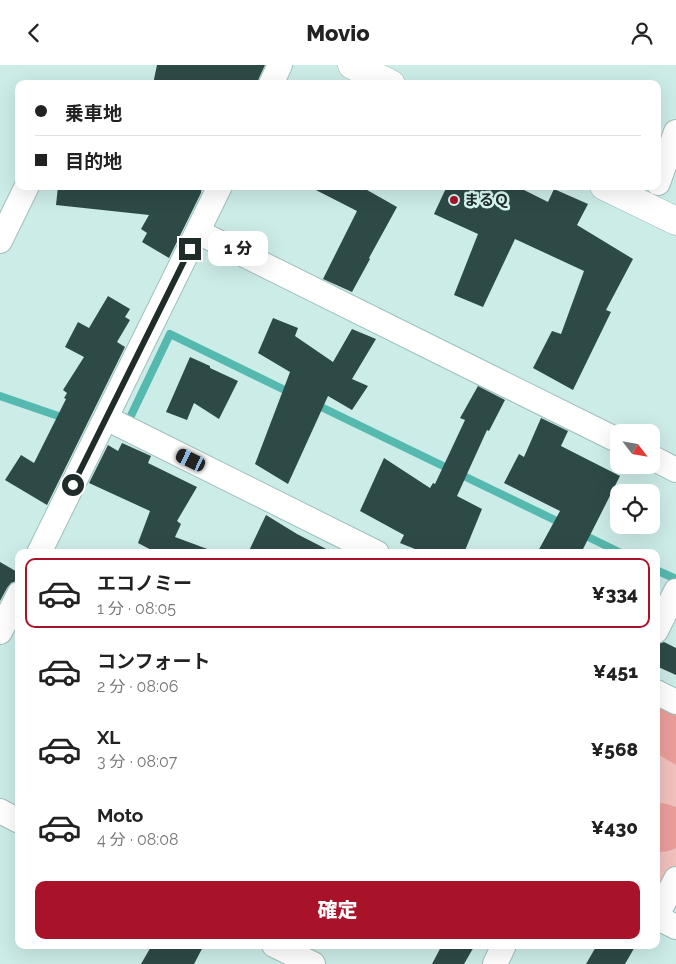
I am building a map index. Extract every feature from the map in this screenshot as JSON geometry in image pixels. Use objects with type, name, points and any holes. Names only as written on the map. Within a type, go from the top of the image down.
[{"type":"street","points":[[273,80],[280,65]]},
{"type":"street","points":[[352,65],[383,80]]},
{"type":"street","points":[[661,173],[676,132]]},
{"type":"street","points":[[0,241],[25,190]]},
{"type":"street","points":[[41,549],[218,190]]},
{"type":"street","points":[[637,190],[654,192],[676,221]]},
{"type":"street","points":[[198,232],[610,437]]},
{"type":"street","points":[[106,418],[369,549]]},
{"type":"street","points":[[660,462],[676,470]]},
{"type":"street","points":[[660,623],[676,591]]},
{"type":"street","points":[[0,632],[15,604]]},
{"type":"street","points":[[660,694],[676,702]]},
{"type":"street","points":[[0,811],[15,819]]},
{"type":"street","points":[[660,909],[676,879]]},
{"type":"street","points":[[660,919],[676,927]]},
{"type":"street","points":[[282,949],[313,964]]},
{"type":"street","points":[[494,964],[502,949]]},
{"type":"shaded area","points":[[660,698],[676,707],[676,765],[660,755]]},
{"type":"shaded area","points":[[660,702],[676,710],[676,871],[660,901]]},
{"type":"shaded area","points":[[660,804],[676,807],[676,848],[661,852],[660,852]]},
{"type":"building","points":[[157,65],[265,65],[258,80],[154,80]]},
{"type":"building","points":[[58,190],[201,190],[169,258],[142,242],[147,233],[141,229],[149,215],[56,205]]},
{"type":"building","points":[[316,190],[367,190],[397,207],[352,292],[323,279],[357,211]]},
{"type":"building","points":[[445,190],[524,190],[548,202],[554,190],[556,190],[588,204],[577,225],[633,259],[606,310],[611,312],[573,390],[533,368],[552,331],[561,334],[584,271],[515,239],[483,307],[454,295],[478,234],[434,214]]},
{"type":"building","points":[[108,296],[130,309],[125,317],[130,320],[117,342],[125,347],[47,505],[5,480],[21,455],[34,463],[66,399],[64,398],[67,393],[63,390],[84,357],[65,347],[78,322],[89,328]]},
{"type":"building","points":[[273,318],[298,328],[295,336],[333,362],[352,329],[376,339],[352,379],[368,386],[352,410],[328,396],[288,484],[255,464],[290,372],[258,353]]},
{"type":"building","points":[[190,357],[238,381],[219,419],[194,403],[187,420],[166,412]]},
{"type":"building","points":[[478,386],[505,400],[489,431],[487,430],[457,496],[482,509],[466,549],[415,549],[400,543],[404,535],[360,511],[384,458],[430,488],[433,483],[435,484],[465,420],[460,418]]},
{"type":"building","points":[[541,418],[568,431],[561,446],[610,471],[610,474],[620,476],[616,484],[610,484],[610,496],[583,549],[539,549],[560,511],[504,483],[519,454],[524,457]]},
{"type":"building","points":[[122,443],[151,456],[148,463],[197,487],[177,521],[181,524],[175,537],[207,549],[149,549],[138,543],[150,511],[89,483],[108,445],[118,451]]},
{"type":"building","points":[[266,515],[326,549],[250,549]]},
{"type":"building","points":[[0,562],[15,571],[15,582],[7,588],[0,601]]},
{"type":"building","points":[[664,642],[676,648],[676,675],[660,668],[660,644]]},
{"type":"building","points":[[150,949],[202,949],[194,964],[141,964]]},
{"type":"building","points":[[440,949],[473,949],[464,964],[432,964]]},
{"type":"building","points":[[595,949],[634,949],[625,964],[586,964]]},
{"type":"waterway","points":[[126,426],[170,334],[293,394]]},
{"type":"waterway","points":[[0,396],[67,419]]},
{"type":"waterway","points":[[315,404],[563,524]]},
{"type":"waterway","points":[[580,533],[613,549]]},
{"type":"waterway","points":[[660,572],[676,579]]},
{"type":"place","name":"まるＱ","points":[[454,200]]},
{"type":"route","points":[[73,485],[190,249]]}]
